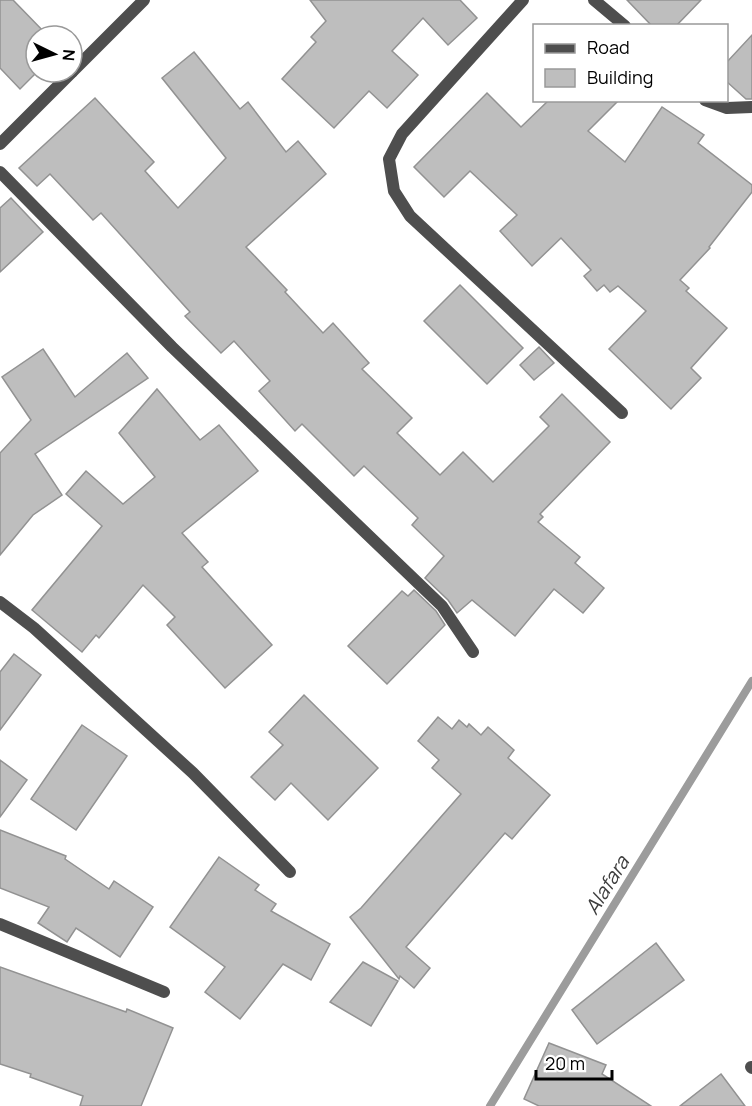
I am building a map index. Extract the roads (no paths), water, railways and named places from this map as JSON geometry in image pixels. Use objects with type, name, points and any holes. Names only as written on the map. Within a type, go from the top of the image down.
[{"type":"street","points":[[84,60],[144,0]]},
{"type":"street","points":[[523,0],[402,134],[389,159],[394,191],[410,216],[622,413]]},
{"type":"street","points":[[594,0],[623,24]]},
{"type":"street","points":[[0,144],[60,84]]},
{"type":"street","points":[[710,102],[727,108],[752,107]]},
{"type":"street","points":[[0,172],[172,347],[442,606],[473,652]]},
{"type":"street","points":[[0,602],[34,628],[193,773],[290,872]]},
{"type":"street","points":[[0,924],[164,992]]},
{"type":"waterway","name":"Alafara","points":[[490,1106],[752,681]]}]
